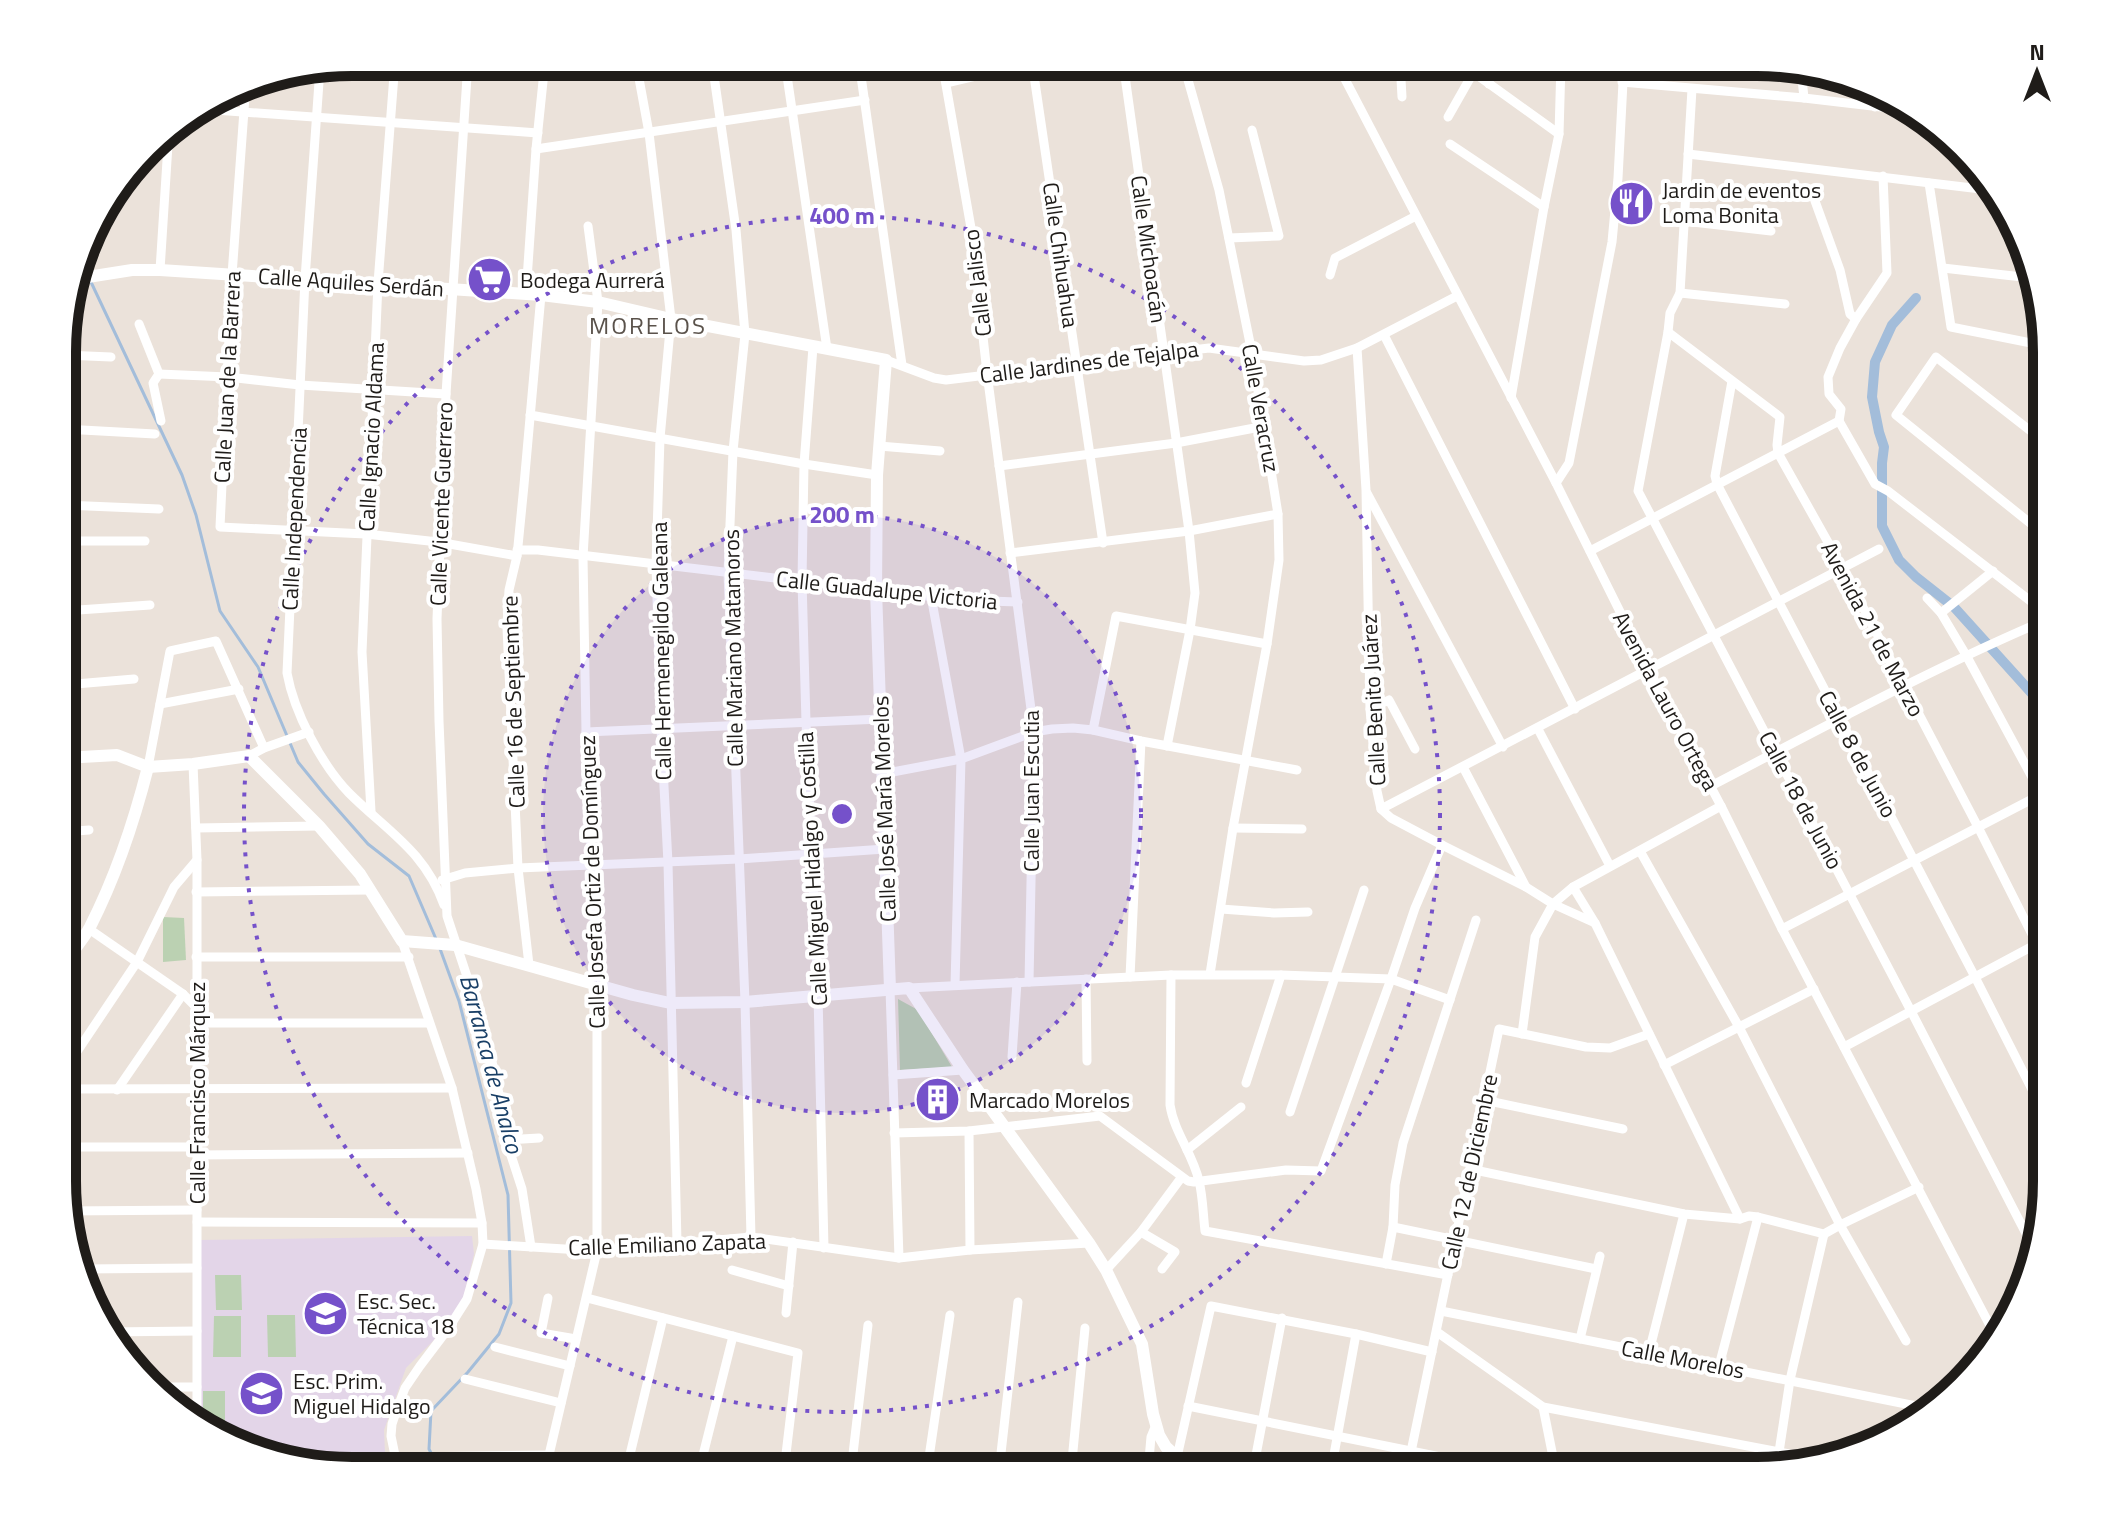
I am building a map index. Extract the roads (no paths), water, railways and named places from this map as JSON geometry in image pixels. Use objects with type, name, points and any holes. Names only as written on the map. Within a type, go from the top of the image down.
[{"type":"street","name":"Calle Ignacio Aldama","points":[[371,811],[362,652],[378,283],[394,76]]},
{"type":"street","name":"Calle Vicente Guerrero","points":[[467,76],[451,288],[438,542],[441,881],[451,944],[486,1034],[506,1140],[522,1189],[531,1247]]},
{"type":"street","points":[[526,294],[536,149],[544,77],[549,76]]},
{"type":"street","name":"Calle Hermenegildo Galeana","points":[[639,76],[649,133],[671,319],[660,438],[656,565],[668,863],[677,1243]]},
{"type":"street","name":"Calle Mariano Matamoros","points":[[714,76],[736,230],[745,334],[733,451],[728,573],[751,1237]]},
{"type":"street","points":[[787,76],[827,349]]},
{"type":"street","points":[[861,76],[902,365]]},
{"type":"street","name":"Calle Jalisco","points":[[945,76],[971,228],[1010,553]]},
{"type":"street","points":[[946,83],[975,76]]},
{"type":"street","name":"Calle Chihuahua","points":[[1036,76],[1103,543]]},
{"type":"street","name":"Calle Michoacán","points":[[1125,77],[1195,593],[1167,746]]},
{"type":"street","name":"Calle Veracruz","points":[[1187,77],[1229,238],[1265,426],[1278,514],[1279,560],[1267,644],[1210,974]]},
{"type":"street","name":"Avenida Lauro Ortega","points":[[1342,77],[1556,483],[1782,929],[1991,1327]]},
{"type":"street","points":[[1401,77],[1402,97]]},
{"type":"street","points":[[1448,117],[1471,77]]},
{"type":"street","points":[[1479,77],[1559,134]]},
{"type":"street","points":[[1489,77],[1489,84]]},
{"type":"street","points":[[1511,398],[1559,134],[1561,77]]},
{"type":"street","points":[[1556,483],[1569,463],[1612,242],[1623,77]]},
{"type":"street","name":"Calle Independencia","points":[[320,78],[305,279],[287,673],[305,734],[325,762],[348,791],[441,881]]},
{"type":"street","points":[[1802,80],[1804,98]]},
{"type":"street","points":[[1622,82],[1885,108]]},
{"type":"street","points":[[1692,89],[1680,293],[1785,304]]},
{"type":"street","name":"Calle Juan de la Barrera","points":[[220,527],[232,275],[245,98]]},
{"type":"street","points":[[536,149],[865,100]]},
{"type":"street","points":[[220,110],[538,133]]},
{"type":"street","points":[[1229,238],[1279,236],[1252,130]]},
{"type":"street","points":[[1450,144],[1544,207]]},
{"type":"street","points":[[160,270],[168,147]]},
{"type":"street","points":[[1688,154],[1978,189]]},
{"type":"street","points":[[1883,176],[1887,273],[1840,348],[1828,377],[1829,394],[1841,409],[1839,421],[1875,484],[2032,602]]},
{"type":"street","points":[[1929,183],[1951,327],[2032,343]]},
{"type":"street","points":[[1815,201],[1840,270],[1850,314],[1856,319]]},
{"type":"street","points":[[1330,275],[1335,258],[1416,216]]},
{"type":"street","points":[[1684,221],[1771,231]]},
{"type":"street","name":"Calle Josefa Ortiz de Domínguez","points":[[549,1455],[597,1251],[597,985],[586,732],[583,557],[598,302],[588,226]]},
{"type":"street","points":[[1943,268],[2022,277]]},
{"type":"street","name":"Calle Aquiles Serdán","points":[[86,278],[132,270],[160,270],[541,295],[598,302],[886,360],[946,380]]},
{"type":"street","name":"Calle 18 de Junio","points":[[1680,293],[1670,313],[1638,491],[2028,1237]]},
{"type":"street","name":"Calle 16 de Septiembre","points":[[529,965],[518,868],[507,628],[541,295]]},
{"type":"street","name":"Calle Jardines de Tejalpa","points":[[946,380],[1209,348],[1304,361],[1357,348],[1457,296]]},
{"type":"street","points":[[139,324],[159,374]]},
{"type":"street","name":"Avenida 21 de Marzo","points":[[1668,332],[1780,417],[1778,453],[2032,924]]},
{"type":"street","points":[[1384,335],[1575,709]]},
{"type":"street","name":"Calle Miguel Hidalgo y Costilla","points":[[813,347],[804,464],[802,581],[824,1248]]},
{"type":"street","name":"Calle Benito Juárez","points":[[1357,348],[1366,490],[1370,709],[1381,809],[1391,818],[1595,923]]},
{"type":"street","points":[[76,356],[111,357]]},
{"type":"street","points":[[2032,432],[1936,357],[1896,415],[2032,525]]},
{"type":"street","name":"Calle José María Morelos","points":[[886,360],[877,475],[876,590],[899,1258]]},
{"type":"street","points":[[159,374],[446,394]]},
{"type":"street","points":[[159,374],[153,383],[161,421]]},
{"type":"street","points":[[1717,484],[1715,476],[1732,381]]},
{"type":"street","points":[[530,415],[877,475]]},
{"type":"street","points":[[1590,551],[1839,421]]},
{"type":"street","points":[[999,466],[1176,443],[1265,426]]},
{"type":"street","points":[[76,430],[155,434]]},
{"type":"street","points":[[879,446],[940,451]]},
{"type":"street","name":"Calle 8 de Junio","points":[[1717,484],[2032,1089]]},
{"type":"street","points":[[1366,490],[1503,747]]},
{"type":"street","points":[[76,506],[159,509]]},
{"type":"street","points":[[1010,553],[1189,531],[1278,514]]},
{"type":"street","name":"Calle Guadalupe Victoria","points":[[220,527],[366,534],[517,553],[538,550],[960,600],[1018,602]]},
{"type":"street","points":[[76,541],[145,541]]},
{"type":"street","points":[[1381,809],[1879,549]]},
{"type":"street","name":"Calle Juan Escutia","points":[[1010,553],[1034,732],[1029,982]]},
{"type":"street","points":[[1941,613],[1993,571]]},
{"type":"street","points":[[931,596],[961,759],[955,985]]},
{"type":"street","points":[[1927,598],[1941,613],[1966,655],[2032,776]]},
{"type":"street","points":[[76,610],[150,605]]},
{"type":"street","points":[[1093,730],[1116,616],[1267,644]]},
{"type":"street","points":[[1711,786],[1902,685],[2032,626]]},
{"type":"street","points":[[77,946],[89,929],[121,857],[136,812],[148,767],[170,651],[216,641],[269,746]]},
{"type":"street","points":[[76,684],[134,679]]},
{"type":"street","points":[[160,704],[239,689]]},
{"type":"street","points":[[1370,709],[1389,700],[1415,749]]},
{"type":"street","points":[[586,732],[881,719]]},
{"type":"street","points":[[882,774],[961,759],[1034,732],[1052,729],[1093,730],[1297,770]]},
{"type":"street","points":[[1538,729],[1610,866]]},
{"type":"street","points":[[76,757],[117,755],[148,767],[193,764],[249,756],[305,734]]},
{"type":"street","points":[[1130,977],[1141,741]]},
{"type":"street","points":[[249,756],[319,826],[360,874],[405,941],[452,1088],[468,1153],[482,1223],[483,1244],[467,1299],[405,1388],[392,1424],[395,1456]]},
{"type":"street","name":"Calle Francisco Márquez","points":[[193,764],[197,860],[197,1409]]},
{"type":"street","points":[[1463,767],[1526,887]]},
{"type":"street","points":[[1782,929],[1978,827],[2032,803]]},
{"type":"street","points":[[1649,1034],[1610,1048],[1586,1047],[1522,1034],[1535,937],[1553,904],[1573,887],[1721,806]]},
{"type":"street","points":[[196,828],[319,826]]},
{"type":"street","points":[[1233,828],[1302,829]]},
{"type":"street","points":[[77,831],[89,830]]},
{"type":"street","points":[[894,1133],[969,1131],[1100,1116],[1188,1181],[1286,1170],[1321,1171],[1415,908],[1442,845]]},
{"type":"street","points":[[441,881],[465,873],[518,868],[668,863],[885,849]]},
{"type":"street","points":[[1640,851],[1739,1027],[1840,1225],[1906,1341]]},
{"type":"street","points":[[77,1052],[137,962],[174,887],[197,860]]},
{"type":"street","points":[[1573,887],[1595,923],[1740,1219]]},
{"type":"street","points":[[196,892],[371,890]]},
{"type":"street","points":[[1290,1112],[1364,890]]},
{"type":"street","points":[[1221,909],[1308,912]]},
{"type":"street","points":[[1386,1264],[1403,1143],[1476,920]]},
{"type":"street","points":[[89,929],[183,994],[197,1008]]},
{"type":"street","points":[[405,941],[451,944],[670,1003],[745,1002],[955,985],[1210,974],[1391,979],[1450,1000]]},
{"type":"street","points":[[1844,1047],[2032,947]]},
{"type":"street","points":[[196,957],[409,957]]},
{"type":"street","points":[[1171,975],[1172,1121],[1199,1180],[1205,1231],[1448,1275]]},
{"type":"street","points":[[1246,1083],[1281,975]]},
{"type":"street","points":[[1086,979],[1087,1061]]},
{"type":"street","points":[[1012,1057],[1017,982]]},
{"type":"street","points":[[909,988],[963,1070],[1106,1270],[1142,1344],[1159,1435],[1177,1457]]},
{"type":"street","points":[[1664,1065],[1814,989]]},
{"type":"street","points":[[117,1090],[183,994]]},
{"type":"street","points":[[197,1023],[429,1023]]},
{"type":"street","name":"Calle 12 de Diciembre","points":[[1410,1457],[1499,1029],[1522,1034]]},
{"type":"street","points":[[893,1075],[963,1070]]},
{"type":"street","points":[[77,1089],[452,1088]]},
{"type":"street","points":[[1484,1100],[1623,1129]]},
{"type":"street","points":[[1187,1150],[1241,1107]]},
{"type":"street","points":[[969,1131],[970,1250]]},
{"type":"street","points":[[506,1140],[539,1138]]},
{"type":"street","points":[[77,1147],[468,1153]]},
{"type":"street","points":[[1470,1169],[1684,1214],[1740,1219],[1758,1217],[1824,1234],[1919,1187]]},
{"type":"street","points":[[1106,1270],[1141,1232],[1181,1178]]},
{"type":"street","points":[[78,1211],[197,1210]]},
{"type":"street","points":[[1649,1352],[1684,1214]]},
{"type":"street","points":[[1719,1366],[1758,1217]]},
{"type":"street","points":[[197,1222],[482,1223]]},
{"type":"street","points":[[1393,1227],[1596,1269]]},
{"type":"street","points":[[1141,1232],[1175,1252],[1162,1269]]},
{"type":"street","points":[[1777,1456],[1790,1380],[1824,1234]]},
{"type":"street","name":"Calle Emiliano Zapata","points":[[483,1244],[597,1251],[751,1237],[899,1258],[1089,1243]]},
{"type":"street","points":[[786,1313],[793,1242]]},
{"type":"street","points":[[1580,1339],[1600,1256]]},
{"type":"street","points":[[91,1269],[197,1268]]},
{"type":"street","points":[[732,1270],[789,1286]]},
{"type":"street","points":[[548,1298],[541,1333],[576,1339]]},
{"type":"street","points":[[587,1298],[798,1353],[786,1456]]},
{"type":"street","points":[[1001,1456],[1018,1302]]},
{"type":"street","points":[[1177,1457],[1211,1306],[1282,1318],[1432,1352]]},
{"type":"street","name":"Calle Morelos","points":[[1441,1311],[1916,1406]]},
{"type":"street","points":[[929,1456],[950,1315]]},
{"type":"street","points":[[630,1456],[663,1318]]},
{"type":"street","points":[[1256,1457],[1282,1318]]},
{"type":"street","points":[[853,1456],[868,1325]]},
{"type":"street","points":[[1072,1457],[1085,1328]]},
{"type":"street","points":[[122,1332],[197,1331]]},
{"type":"street","points":[[1437,1332],[1543,1407],[1794,1455]]},
{"type":"street","points":[[1333,1457],[1356,1334]]},
{"type":"street","points":[[703,1456],[733,1336]]},
{"type":"street","points":[[495,1347],[570,1366]]},
{"type":"street","points":[[465,1379],[561,1403]]},
{"type":"street","points":[[169,1387],[197,1387]]},
{"type":"street","points":[[1188,1406],[1440,1457]]},
{"type":"street","points":[[1543,1407],[1553,1457]]},
{"type":"street","points":[[1149,1457],[1156,1425]]},
{"type":"street","points":[[496,1456],[553,1456]]},
{"type":"waterway","points":[[90,280],[182,475],[196,515],[220,611],[258,667],[298,762],[368,844],[409,876],[436,939]]},
{"type":"waterway","points":[[1916,298],[1892,325],[1875,362],[1872,397],[1884,447],[1882,526],[1899,560],[1954,607],[2032,693]]},
{"type":"waterway","name":"Barranca de Analco","points":[[431,1453],[431,1411],[499,1334],[511,1303],[508,1195],[459,1001],[439,946]]},
{"type":"place","name":"Jardin de eventos Loma Bonita","points":[[1631,203]]},
{"type":"place","name":"Bodega Aurrerá","points":[[489,280]]},
{"type":"place","name":"Marcado Morelos","points":[[938,1100]]},
{"type":"place","name":"Esc. Sec. Técnica 18","points":[[326,1314]]},
{"type":"place","name":"Esc. Prim. Miguel Hidalgo","points":[[262,1394]]},
{"type":"district","name":"MORELOS","points":[[648,326]]}]
